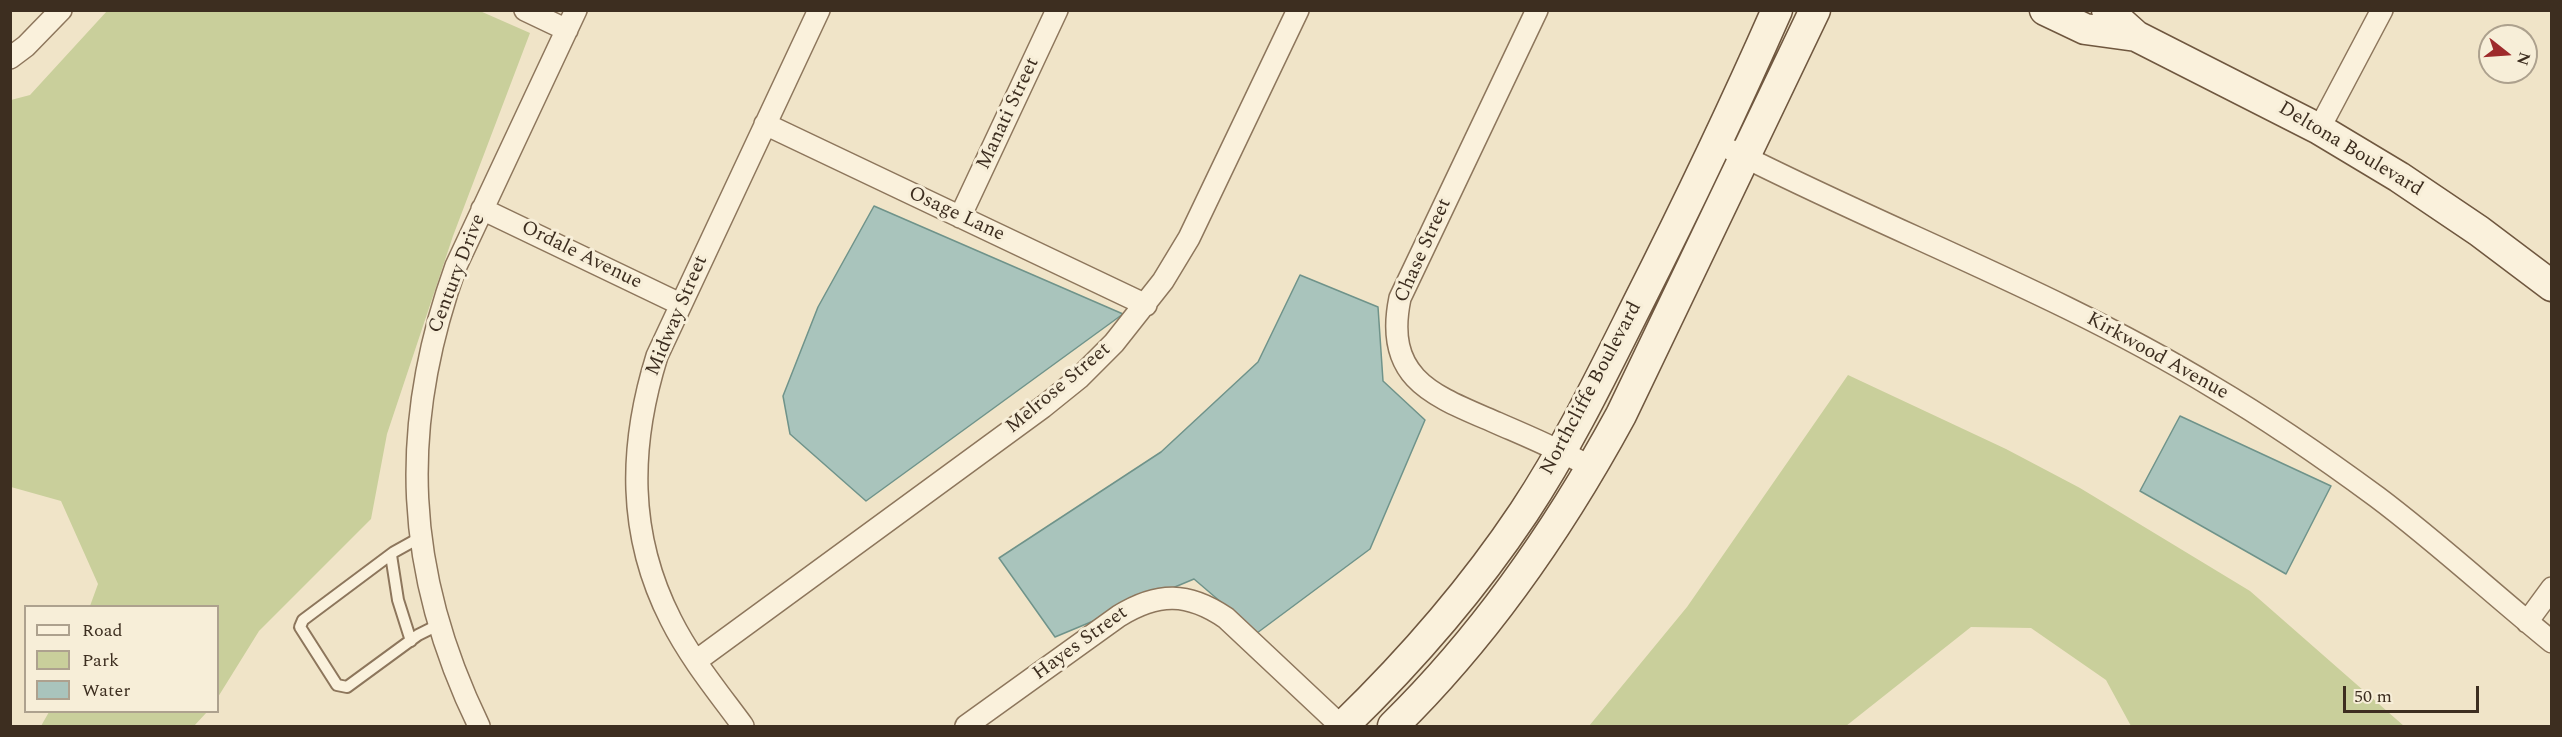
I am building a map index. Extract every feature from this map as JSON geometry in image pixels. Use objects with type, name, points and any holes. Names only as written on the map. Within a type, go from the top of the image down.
[{"type":"main road","name":"Northcliffe Boulevard","points":[[1393,726],[1460,655],[1508,596],[1554,531],[1621,415],[1731,150],[1777,10]]},
{"type":"main road","name":"Northcliffe Boulevard","points":[[1342,726],[1433,632],[1479,574],[1524,511],[1731,150],[1815,10]]},
{"type":"main road","name":"Deltona Boulevard","points":[[2045,10],[2096,16],[2319,129],[2408,183],[2479,231],[2552,286]]},
{"type":"street","points":[[10,58],[26,46],[62,10]]},
{"type":"street","points":[[525,10],[567,30]]},
{"type":"street","name":"Century Drive","points":[[479,726],[463,692],[438,625],[431,598],[421,537],[416,460],[419,414],[427,361],[444,299],[482,209],[576,10]]},
{"type":"street","name":"Midway Street","points":[[743,726],[696,661],[671,620],[654,580],[637,502],[636,466],[639,426],[645,394],[657,356],[819,10]]},
{"type":"street","name":"Manati Street","points":[[960,217],[1057,10]]},
{"type":"street","name":"Melrose Street","points":[[696,661],[1043,407],[1079,378],[1114,343],[1146,305],[1189,238],[1298,10]]},
{"type":"street","name":"Chase Street","points":[[1537,10],[1400,298],[1396,317],[1396,337],[1403,360],[1413,376],[1439,398],[1561,450],[1592,468]]},
{"type":"street","points":[[2319,129],[2382,10]]},
{"type":"street","name":"Osage Lane","points":[[765,124],[1146,305]]},
{"type":"street","name":"Kirkwood Avenue","points":[[1731,150],[2038,292],[2124,336],[2214,387],[2295,439],[2379,498],[2552,642]]},
{"type":"street","name":"Ordale Avenue","points":[[482,209],[680,304]]},
{"type":"street","points":[[2527,621],[2552,588]]},
{"type":"street","name":"Hayes Street","points":[[966,726],[1128,610],[1155,599],[1175,597],[1194,601],[1226,618],[1342,726]]},
{"type":"lane","points":[[421,537],[391,555],[303,620],[300,627],[337,685],[347,687],[411,641],[438,625]]},
{"type":"lane","points":[[391,555],[398,600],[411,641]]},
{"type":"green space","points":[[107,11],[480,11],[530,33],[453,236],[387,434],[371,519],[259,631],[219,695],[219,605],[90,605],[98,584],[61,501],[11,487],[11,100],[30,95]]},
{"type":"green space","points":[[1848,375],[2006,449],[2080,488],[2250,591],[2404,726],[2131,726],[2106,680],[2031,628],[1971,627],[1846,726],[1589,726],[1687,607]]},
{"type":"green space","points":[[48,713],[206,713],[194,726],[41,726]]},
{"type":"water","points":[[874,206],[1123,314],[866,501],[790,434],[783,396],[818,307]]},
{"type":"water","points":[[1300,275],[1378,307],[1383,381],[1425,420],[1370,549],[1257,633],[1194,579],[1055,637],[999,558],[1161,452],[1258,362]]},
{"type":"water","points":[[2180,416],[2331,486],[2286,574],[2140,491]]}]
